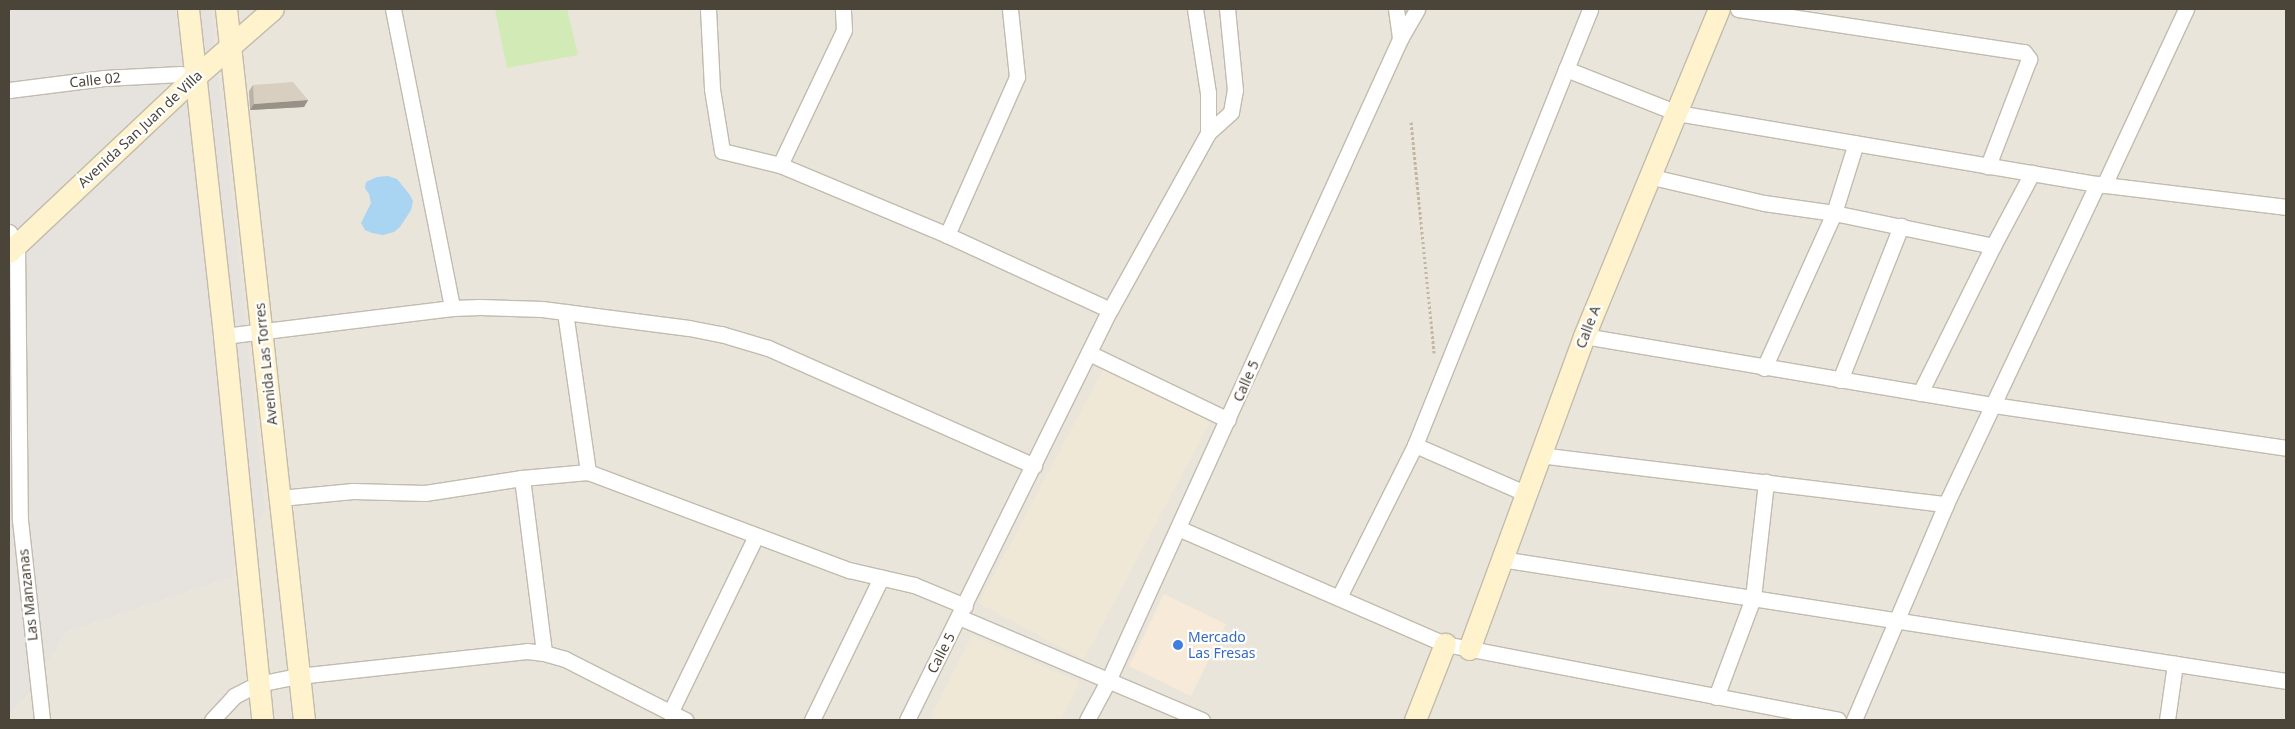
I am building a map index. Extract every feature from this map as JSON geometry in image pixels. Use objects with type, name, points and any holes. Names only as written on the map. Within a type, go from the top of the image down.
[{"type":"street","points":[[188,9],[190,71],[224,336],[262,720]]},
{"type":"street","name":"Avenida Las Torres","points":[[226,9],[304,720]]},
{"type":"street","name":"Avenida San Juan de Villa","points":[[230,38],[254,9]]},
{"type":"street","name":"Avenida San Juan de Villa","points":[[11,240],[190,71],[230,38],[273,9]]},
{"type":"street","points":[[393,9],[452,308]]},
{"type":"street","points":[[708,9],[712,89],[722,151],[780,165],[947,235],[1110,310]]},
{"type":"street","points":[[780,165],[844,30],[843,9]]},
{"type":"street","points":[[947,235],[1017,77],[1010,9]]},
{"type":"street","points":[[1195,9],[1208,93],[1208,133]]},
{"type":"street","points":[[1208,133],[1230,112],[1234,100],[1232,51],[1226,9]]},
{"type":"street","points":[[1396,9],[1400,39]]},
{"type":"street","name":"Calle 5","points":[[1087,720],[1108,681],[1228,420],[1400,39],[1417,9]]},
{"type":"street","points":[[1339,596],[1415,445],[1590,9]]},
{"type":"street","name":"Calle A","points":[[1469,649],[1584,336],[1648,176],[1677,113],[1719,9]]},
{"type":"street","points":[[1738,9],[2024,52],[2028,59],[1988,166]]},
{"type":"street","points":[[1854,720],[1946,504],[2186,9]]},
{"type":"street","points":[[1566,69],[1677,113],[2100,184],[2286,207]]},
{"type":"street","name":"Calle 02","points":[[9,90],[104,78],[190,71]]},
{"type":"street","name":"Calle 5","points":[[907,720],[1110,310],[1208,133]]},
{"type":"street","points":[[1764,368],[1834,213],[1856,143]]},
{"type":"street","points":[[1920,393],[1993,246],[2032,173]]},
{"type":"street","points":[[1648,176],[1764,203],[1834,213],[1993,246]]},
{"type":"street","points":[[1840,380],[1901,226]]},
{"type":"street","name":"Las Manzanas","points":[[11,240],[20,520],[42,720]]},
{"type":"street","points":[[224,336],[452,308],[516,308],[565,312],[689,328],[754,343],[875,394],[1034,466]]},
{"type":"street","points":[[565,312],[588,472]]},
{"type":"street","points":[[1584,336],[1993,406],[2286,448]]},
{"type":"street","points":[[1089,354],[1228,420]]},
{"type":"street","points":[[1415,445],[1526,492]]},
{"type":"street","points":[[1539,455],[1946,504]]},
{"type":"street","points":[[280,498],[353,491],[432,492],[522,478],[588,472],[849,570],[914,585],[962,612],[1108,681],[1202,720]]},
{"type":"street","points":[[522,478],[544,653]]},
{"type":"street","points":[[1716,697],[1753,598],[1766,482]]},
{"type":"street","points":[[9,531],[20,520]]},
{"type":"street","points":[[1178,528],[1339,596],[1445,644],[1838,720]]},
{"type":"street","points":[[670,713],[756,536]]},
{"type":"street","points":[[1501,559],[2286,681]]},
{"type":"street","points":[[812,720],[881,578]]},
{"type":"street","points":[[1415,720],[1445,644]]},
{"type":"street","points":[[212,720],[234,696],[258,684],[298,676],[450,661],[527,651],[544,653],[565,659],[685,720]]},
{"type":"street","points":[[2167,720],[2175,664]]},
{"type":"path","points":[[1412,122],[1434,361]]},
{"type":"shaded area","points":[[9,9],[212,9],[265,510],[229,578],[67,632],[28,695],[9,714]]},
{"type":"shaded area","points":[[212,9],[2286,9],[2286,720],[9,720],[9,714],[28,695],[67,632],[229,578],[221,91]]},
{"type":"shaded area","points":[[1106,364],[1211,420],[1084,659],[979,603]]},
{"type":"shaded area","name":"Mercado Las Fresas","points":[[1164,594],[1226,624],[1191,696],[1129,666]]},
{"type":"shaded area","points":[[972,636],[1080,682],[1061,720],[929,720]]},
{"type":"green space","points":[[495,9],[567,9],[578,55],[507,68]]},
{"type":"water","points":[[388,176],[397,179],[413,201],[411,210],[400,227],[394,232],[383,235],[365,230],[361,223],[371,203],[365,188],[366,182],[377,177]]},
{"type":"building","points":[[293,82],[308,100],[254,104],[253,85]]},
{"type":"place","name":"Mercado Las Fresas","points":[[1178,645]]}]
